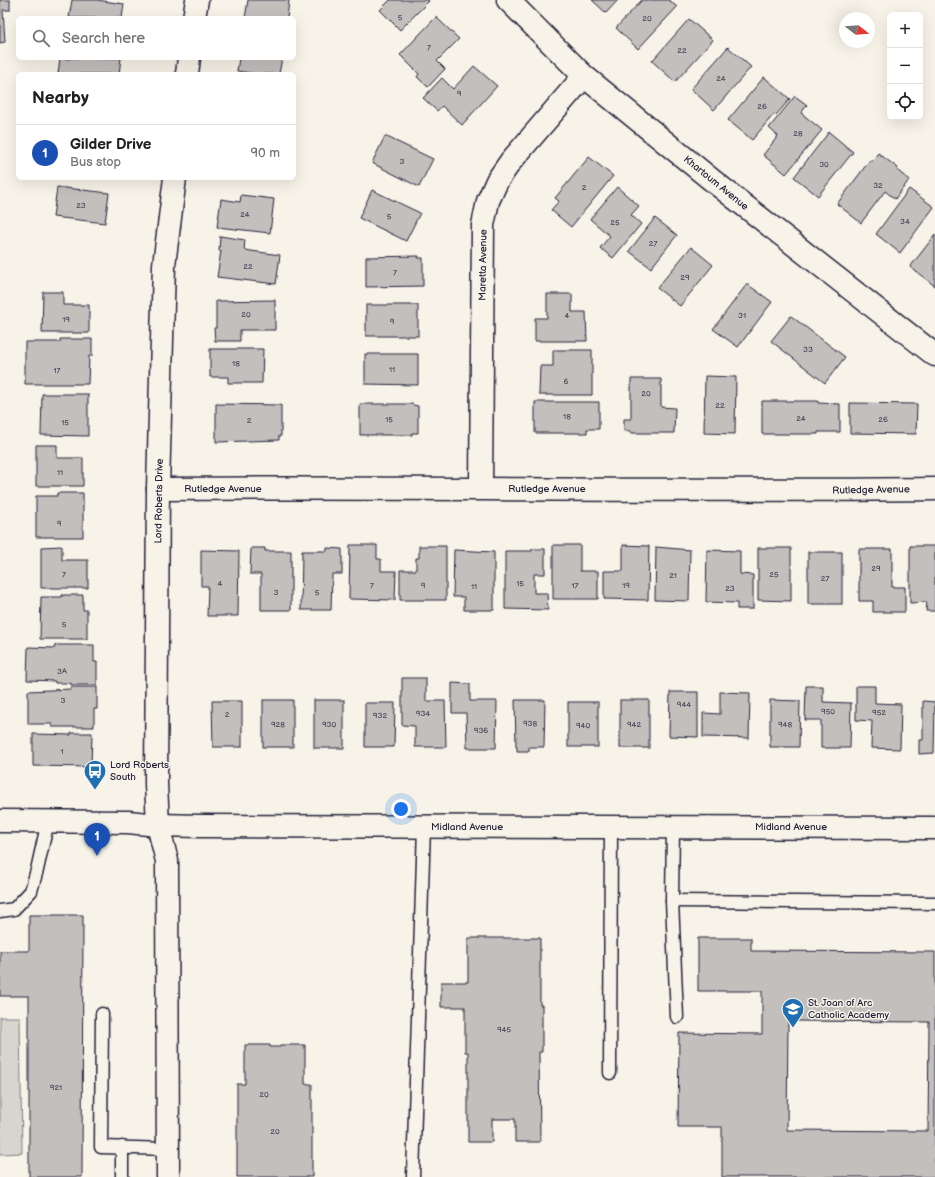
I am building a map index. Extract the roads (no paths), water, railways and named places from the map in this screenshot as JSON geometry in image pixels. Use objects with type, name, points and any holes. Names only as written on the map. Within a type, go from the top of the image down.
[{"type":"street","points":[[194,16],[196,0]]},
{"type":"street","name":"Khartoum Avenue","points":[[508,0],[584,76],[713,181],[935,355]]},
{"type":"street","points":[[187,72],[189,60]]},
{"type":"street","name":"Maretta Avenue","points":[[481,488],[483,225],[488,201],[497,181],[511,161],[584,76]]},
{"type":"street","name":"Lord Roberts Drive","points":[[168,1177],[167,861],[158,825],[156,784],[158,489],[164,265],[174,180]]},
{"type":"street","name":"Rutledge Avenue","points":[[158,489],[935,489]]},
{"type":"street","name":"Midland Avenue","points":[[0,821],[128,822],[158,825],[424,827],[935,828]]},
{"type":"lane","points":[[0,911],[14,909],[31,891],[48,821]]},
{"type":"lane","points":[[414,1177],[424,827]]},
{"type":"lane","points":[[610,1073],[612,827]]},
{"type":"lane","points":[[672,827],[672,901],[677,1016]]},
{"type":"lane","points":[[672,901],[935,903]]},
{"type":"lane","points":[[102,1014],[101,1147],[168,1149]]},
{"type":"lane","points":[[122,1147],[122,1177]]},
{"type":"place","name":"Lord Roberts South","points":[[95,790]]},
{"type":"place","name":"Gilder Drive","points":[[97,856]]},
{"type":"place","name":"St. Joan of Arc Catholic Academy","points":[[793,1028]]}]
